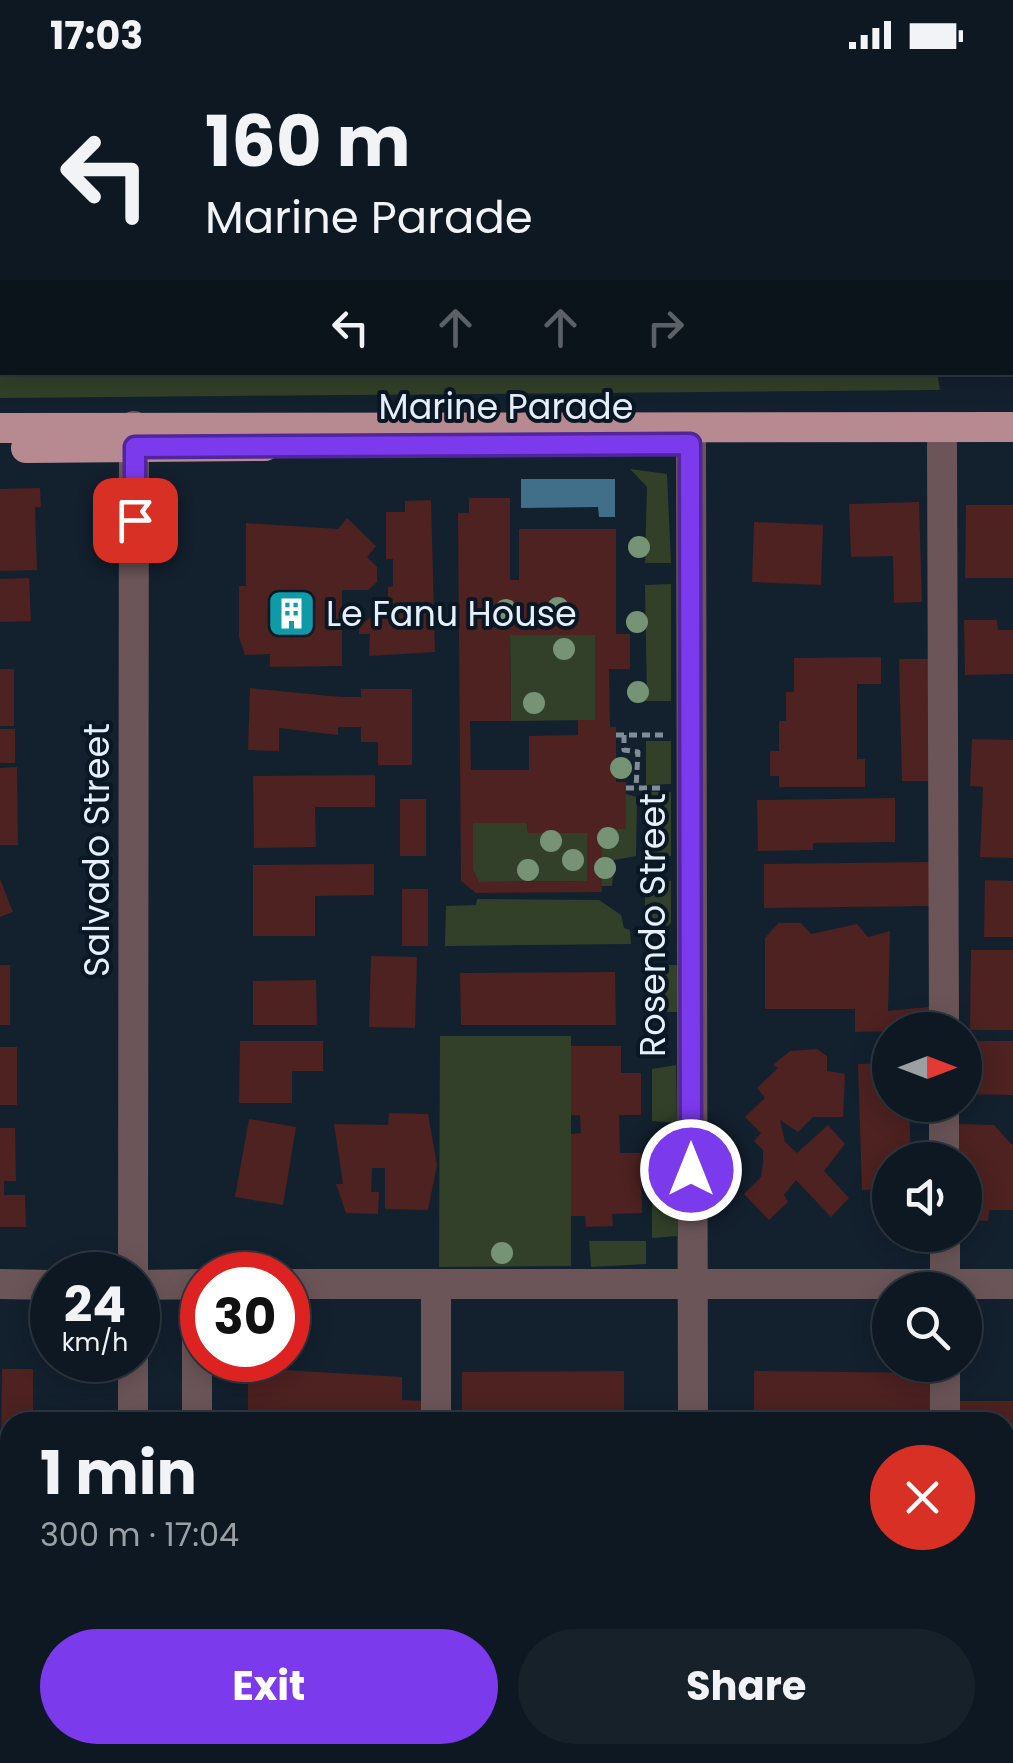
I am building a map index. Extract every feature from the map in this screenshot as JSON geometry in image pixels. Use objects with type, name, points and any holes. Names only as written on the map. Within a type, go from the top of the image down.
[{"type":"main road","name":"Marine Parade","points":[[0,428],[135,437],[688,436],[1013,427]]},
{"type":"main road","name":"Marine Parade","points":[[688,436],[1013,446]]},
{"type":"main road","name":"Marine Parade","points":[[0,448],[135,437]]},
{"type":"street","name":"Rosendo Street","points":[[688,436],[693,1412]]},
{"type":"street","name":"Salvado Street","points":[[133,1252],[135,437]]},
{"type":"street","points":[[942,445],[944,1012]]},
{"type":"street","points":[[0,1284],[30,1284]]},
{"type":"street","points":[[310,1284],[872,1286]]},
{"type":"street","points":[[436,1284],[436,1412]]},
{"type":"street","points":[[982,1285],[1013,1284]]},
{"type":"street","points":[[133,1382],[134,1412]]},
{"type":"street","points":[[197,1412],[198,1382]]},
{"type":"street","points":[[945,1382],[945,1412]]},
{"type":"path","points":[[636,788],[638,752],[624,750],[620,735],[676,734]]},
{"type":"path","points":[[626,788],[676,788]]},
{"type":"green space","points":[[0,375],[938,375],[940,390],[0,398]]},
{"type":"green space","points":[[630,469],[667,474],[671,563],[645,563],[647,487]]},
{"type":"green space","points":[[671,584],[671,701],[640,701],[647,698],[645,585]]},
{"type":"green space","points":[[510,635],[595,635],[595,720],[511,721]]},
{"type":"green space","points":[[646,741],[671,741],[671,784],[646,785]]},
{"type":"green space","points":[[646,792],[671,792],[671,856],[646,856]]},
{"type":"green space","points":[[626,794],[637,797],[636,856],[614,860],[612,886],[602,886],[602,829],[626,829]]},
{"type":"green space","points":[[473,823],[527,823],[528,833],[587,833],[587,881],[479,882],[473,871]]},
{"type":"green space","points":[[645,881],[671,881],[671,923],[645,943]]},
{"type":"green space","points":[[477,899],[599,900],[621,915],[624,928],[630,930],[631,944],[445,946],[446,906],[476,905]]},
{"type":"green space","points":[[653,965],[678,965],[678,1012],[653,1012]]},
{"type":"green space","points":[[440,1036],[571,1036],[571,1266],[439,1267]]},
{"type":"green space","points":[[676,1065],[677,1123],[652,1121],[652,1069]]},
{"type":"green space","points":[[674,1142],[678,1146],[677,1236],[652,1238],[652,1146]]},
{"type":"green space","points":[[589,1241],[646,1241],[646,1264],[591,1267]]},
{"type":"water","points":[[521,479],[615,479],[615,517],[599,517],[598,507],[521,508]]},
{"type":"building","points":[[40,488],[41,507],[35,507],[37,570],[0,571],[0,489]]},
{"type":"building","points":[[469,498],[510,498],[510,580],[519,580],[519,529],[616,529],[616,634],[630,634],[630,669],[609,669],[610,727],[616,727],[616,782],[626,782],[626,829],[602,829],[602,892],[476,893],[461,881],[458,513],[469,513]],"holes":[[[510,635],[595,635],[595,720],[578,720],[578,735],[529,736],[529,770],[471,770],[470,721],[511,721]],[[473,823],[527,823],[528,833],[587,833],[587,881],[479,882],[473,871]]]},
{"type":"building","points":[[431,500],[435,652],[369,656],[370,634],[359,634],[359,626],[388,605],[388,587],[393,586],[393,559],[386,559],[386,512],[405,512],[405,501]]},
{"type":"building","points":[[919,502],[922,602],[894,603],[893,556],[851,557],[849,504]]},
{"type":"building","points":[[966,505],[1013,505],[1013,578],[965,578]]},
{"type":"building","name":"Le Fanu House","points":[[347,518],[376,546],[367,557],[377,567],[377,582],[368,590],[342,590],[342,666],[270,667],[270,654],[245,655],[239,637],[239,586],[246,586],[246,523],[338,529]]},
{"type":"building","points":[[754,522],[823,525],[821,585],[752,582]]},
{"type":"building","points":[[29,578],[31,621],[0,622],[0,579]]},
{"type":"building","points":[[964,620],[997,620],[998,630],[1013,630],[1013,674],[965,675]]},
{"type":"building","points":[[881,657],[881,684],[857,684],[857,759],[865,759],[865,787],[779,787],[779,776],[770,776],[770,751],[779,751],[779,721],[786,721],[786,692],[794,692],[794,658]]},
{"type":"building","points":[[899,659],[932,659],[934,781],[902,781]]},
{"type":"building","points":[[0,669],[14,669],[14,726],[0,726]]},
{"type":"building","points":[[250,688],[341,697],[361,697],[361,689],[412,689],[412,765],[378,765],[378,742],[361,742],[361,727],[338,727],[338,735],[279,728],[279,751],[248,750]]},
{"type":"building","points":[[0,729],[15,729],[15,763],[0,763]]},
{"type":"building","points":[[972,739],[1013,740],[1013,858],[980,857],[983,787],[970,786]]},
{"type":"building","points":[[17,767],[18,845],[0,845],[0,768]]},
{"type":"building","points":[[375,775],[375,807],[315,807],[316,847],[254,848],[253,776]]},
{"type":"building","points":[[895,798],[895,842],[813,843],[813,850],[758,851],[757,800]]},
{"type":"building","points":[[400,799],[426,799],[426,856],[400,856]]},
{"type":"building","points":[[929,862],[929,906],[764,908],[764,864]]},
{"type":"building","points":[[374,864],[374,895],[315,896],[315,936],[253,936],[253,865]]},
{"type":"building","points":[[0,879],[13,912],[0,917]]},
{"type":"building","points":[[985,880],[1013,881],[1013,937],[984,937]]},
{"type":"building","points":[[402,889],[428,889],[428,946],[402,946]]},
{"type":"building","points":[[778,923],[801,923],[811,934],[857,924],[868,937],[890,931],[888,1011],[936,1006],[936,1012],[872,1012],[872,1032],[855,1032],[855,1009],[765,1009],[765,938]]},
{"type":"building","points":[[971,950],[1013,950],[1013,1030],[982,1030],[982,1012],[970,1012]]},
{"type":"building","points":[[371,956],[417,957],[415,1028],[369,1027]]},
{"type":"building","points":[[0,965],[10,965],[10,1025],[0,1025]]},
{"type":"building","points":[[615,972],[616,1025],[461,1025],[460,973]]},
{"type":"building","points":[[316,980],[317,1025],[253,1025],[253,981]]},
{"type":"building","points":[[240,1041],[323,1041],[323,1071],[292,1071],[292,1103],[239,1103]]},
{"type":"building","points":[[982,1041],[1013,1041],[1013,1095],[982,1094]]},
{"type":"building","points":[[571,1046],[621,1046],[621,1073],[641,1073],[641,1115],[619,1115],[620,1153],[641,1153],[642,1213],[612,1214],[613,1226],[586,1227],[585,1216],[571,1216],[571,1134],[581,1133],[580,1115],[571,1115]]},
{"type":"building","points":[[0,1047],[17,1047],[17,1105],[0,1105]]},
{"type":"building","points":[[817,1049],[827,1056],[827,1071],[845,1074],[843,1117],[813,1117],[798,1132],[780,1120],[785,1142],[797,1153],[828,1125],[845,1144],[824,1171],[849,1198],[831,1217],[796,1180],[784,1195],[788,1202],[769,1220],[744,1194],[761,1177],[763,1163],[763,1150],[754,1141],[761,1133],[745,1117],[765,1098],[757,1088],[778,1068],[773,1065],[790,1051]]},
{"type":"building","points":[[858,1064],[872,1064],[872,1122],[910,1122],[910,1142],[872,1142],[872,1190],[862,1190]]},
{"type":"building","points":[[389,1113],[428,1114],[437,1165],[428,1210],[385,1209],[385,1168],[372,1168],[371,1192],[379,1192],[378,1214],[346,1213],[336,1184],[343,1184],[334,1124],[388,1125]]},
{"type":"building","points":[[249,1119],[296,1127],[283,1205],[235,1197]]},
{"type":"building","points":[[959,1124],[994,1125],[1013,1146],[1013,1210],[989,1210],[988,1221],[982,1221],[982,1142],[958,1142]]},
{"type":"building","points":[[0,1128],[15,1128],[16,1181],[4,1181],[4,1195],[25,1195],[26,1227],[0,1227]]},
{"type":"building","points":[[2,1369],[30,1369],[33,1412],[1,1412]]},
{"type":"building","points":[[624,1371],[624,1410],[462,1411],[462,1372]]},
{"type":"building","points":[[754,1371],[872,1372],[872,1382],[933,1382],[933,1412],[754,1412]]},
{"type":"building","points":[[310,1372],[402,1377],[402,1400],[428,1401],[427,1412],[248,1412],[248,1382],[310,1382]]},
{"type":"building","points":[[956,1401],[1013,1401],[1013,1412],[955,1412]]},
{"type":"place","name":"Le Fanu House","points":[[291,614]]},
{"type":"route","points":[[135,520],[135,447],[690,444],[691,1170]]}]
